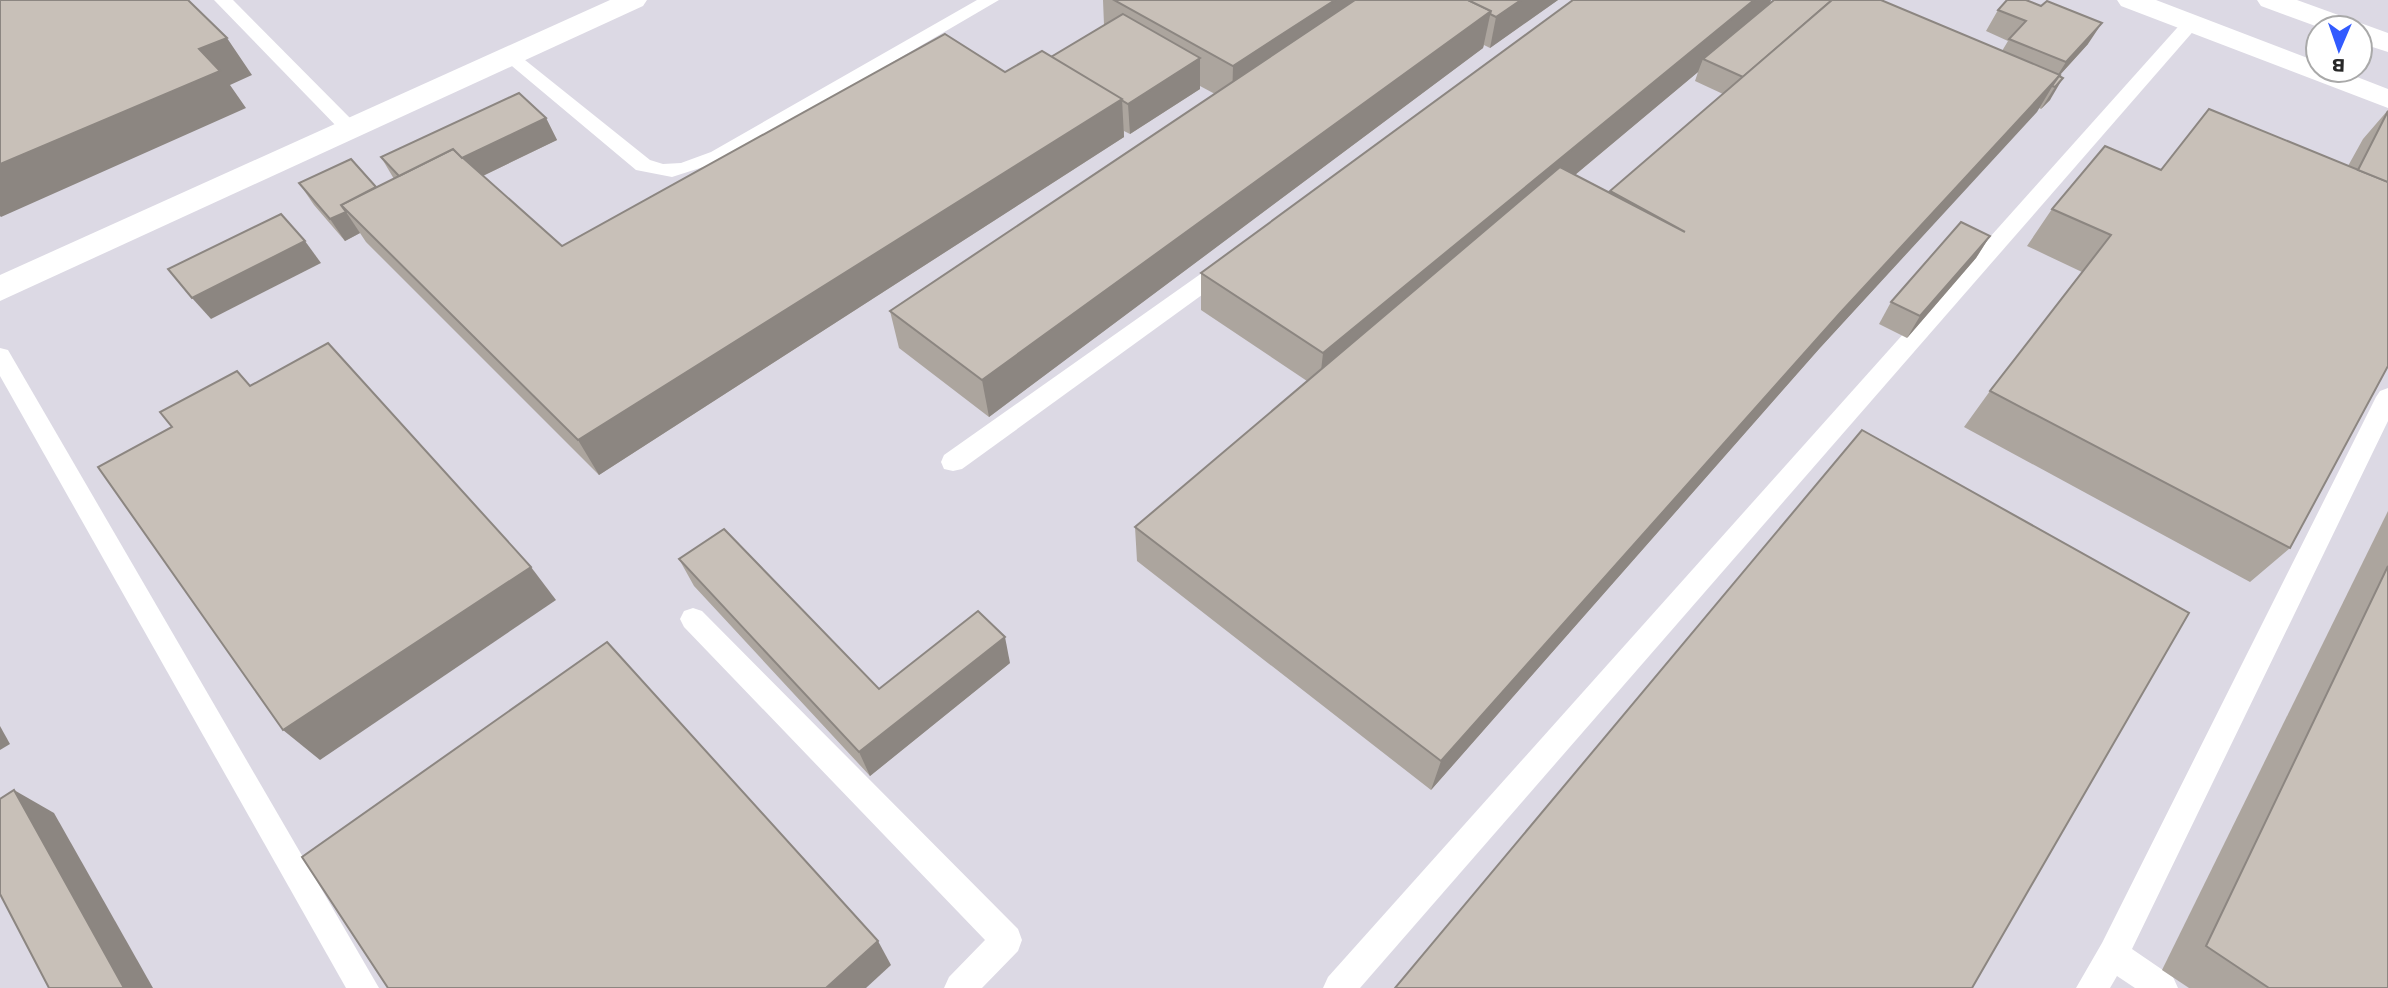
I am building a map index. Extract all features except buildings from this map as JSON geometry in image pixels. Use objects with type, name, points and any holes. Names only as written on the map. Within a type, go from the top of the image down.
[{"type":"street","points":[[0,289],[633,0]]},
{"type":"street","points":[[2131,0],[2388,99]]},
{"type":"street","points":[[2271,0],[2309,14]]},
{"type":"lane","points":[[223,0],[349,128]]},
{"type":"lane","points":[[509,56],[643,166],[662,173],[689,167],[718,156],[990,0]]},
{"type":"lane","points":[[1339,988],[2191,23]]},
{"type":"lane","points":[[953,462],[1247,251]]},
{"type":"lane","points":[[0,356],[363,988]]},
{"type":"lane","points":[[2092,988],[2113,954],[2388,397]]},
{"type":"lane","points":[[692,619],[1007,940],[960,988]]},
{"type":"lane","points":[[2113,954],[2162,988]]},
{"type":"shaded area","points":[[0,0],[2388,0],[2388,988],[0,988]]}]
